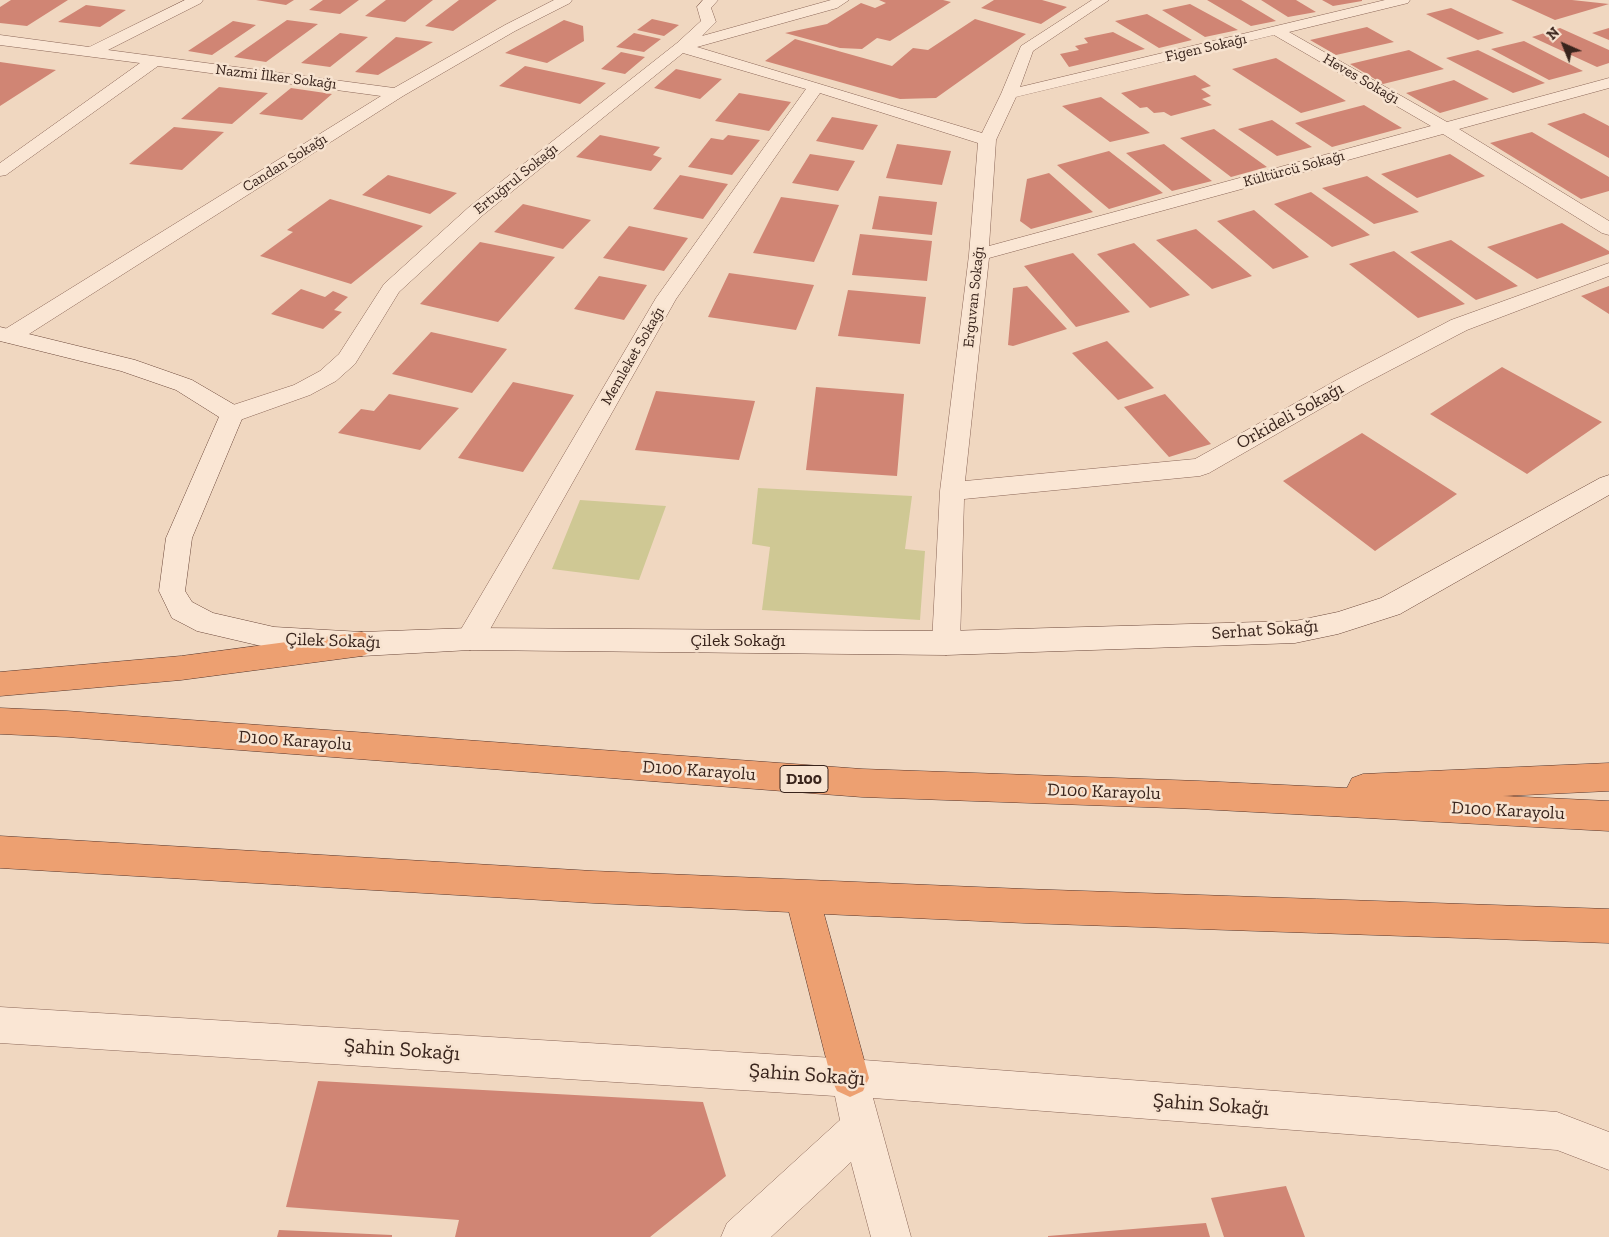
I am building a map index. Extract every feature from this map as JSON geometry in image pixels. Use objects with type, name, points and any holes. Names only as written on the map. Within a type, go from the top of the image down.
[{"type":"highway","points":[[0,684],[181,668],[362,644]]},
{"type":"highway","name":"D100 Karayolu","points":[[0,721],[862,783],[1199,795],[1609,816]]},
{"type":"highway","points":[[1199,795],[1609,777]]},
{"type":"highway","points":[[0,852],[583,886],[1609,926]]},
{"type":"highway","points":[[802,896],[850,1078]]},
{"type":"street","points":[[92,52],[196,0]]},
{"type":"street","name":"Candan Sokağı","points":[[5,335],[397,93],[510,28],[565,0]]},
{"type":"street","points":[[680,47],[709,22],[704,7],[711,0]]},
{"type":"street","name":"Ertuğrul Sokağı","points":[[232,414],[302,390],[328,376],[347,359],[391,288],[476,211],[680,47],[832,5],[842,0]]},
{"type":"street","name":"Erguvan Sokağı","points":[[946,643],[952,492],[978,255],[987,140],[1009,94],[1026,50],[1102,0]]},
{"type":"street","name":"Figen Sokağı","points":[[1009,94],[1403,0]]},
{"type":"street","name":"Heves Sokağı","points":[[1278,31],[1444,127],[1609,229]]},
{"type":"street","name":"Nazmi İlker Sokağı","points":[[0,40],[397,93]]},
{"type":"street","points":[[680,47],[987,140]]},
{"type":"street","points":[[2,168],[154,61]]},
{"type":"street","name":"Kültürcü Sokağı","points":[[978,255],[1444,127],[1609,84]]},
{"type":"street","name":"Memleket Sokağı","points":[[470,639],[666,298],[816,87]]},
{"type":"street","name":"Orkideli Sokağı","points":[[952,492],[1200,467],[1352,382],[1459,326],[1609,269]]},
{"type":"street","points":[[5,335],[127,365],[168,379],[184,385],[232,414]]},
{"type":"street","name":"Çilek Sokağı","points":[[232,414],[179,538],[172,591],[182,610],[207,623],[274,638],[362,644],[470,639],[946,643]]},
{"type":"street","name":"Serhat Sokağı","points":[[946,643],[1295,632],[1338,624],[1390,606],[1609,484]]},
{"type":"street","name":"Şahin Sokağı","points":[[0,1025],[850,1078],[1557,1131],[1609,1151]]},
{"type":"street","points":[[850,1078],[861,1127],[891,1237]]},
{"type":"street","points":[[741,1237],[861,1127]]},
{"type":"shaded area","points":[[758,488],[912,496],[905,549],[925,551],[920,620],[762,610],[770,547],[752,544]]},
{"type":"shaded area","points":[[580,500],[666,506],[639,580],[552,569]]},
{"type":"building","points":[[11,0],[68,0],[27,26],[0,23],[0,7]]},
{"type":"building","points":[[256,0],[294,0],[286,5]]},
{"type":"building","points":[[323,0],[359,0],[340,14],[309,10]]},
{"type":"building","points":[[386,0],[433,0],[405,22],[365,16]]},
{"type":"building","points":[[459,0],[497,0],[453,31],[425,26]]},
{"type":"building","points":[[879,0],[943,0],[951,2],[890,41],[877,38],[862,49],[840,48],[785,33],[827,24],[861,3],[875,8],[886,3]]},
{"type":"building","points":[[994,0],[1042,0],[1067,7],[1041,24],[981,8]]},
{"type":"building","points":[[1207,0],[1241,0],[1276,21],[1251,26]]},
{"type":"building","points":[[1261,0],[1296,0],[1316,12],[1288,17]]},
{"type":"building","points":[[1322,0],[1362,0],[1362,1],[1333,6]]},
{"type":"building","points":[[1511,0],[1572,0],[1609,4],[1555,20]]},
{"type":"building","points":[[1190,4],[1238,30],[1205,37],[1162,10]]},
{"type":"building","points":[[86,5],[126,10],[100,27],[58,22]]},
{"type":"building","points":[[1451,8],[1504,33],[1478,40],[1426,14]]},
{"type":"building","points":[[1147,14],[1192,40],[1159,48],[1115,21]]},
{"type":"building","points":[[652,19],[679,25],[664,36],[637,30]]},
{"type":"building","points":[[975,19],[1026,34],[936,98],[900,99],[765,61],[795,39],[892,66],[913,48],[928,50]]},
{"type":"building","points":[[287,20],[318,24],[266,62],[234,57]]},
{"type":"building","points":[[564,20],[583,26],[584,41],[547,63],[505,53]]},
{"type":"building","points":[[233,21],[256,25],[212,55],[188,51]]},
{"type":"building","points":[[1367,27],[1394,42],[1336,55],[1310,40]]},
{"type":"building","points":[[1560,28],[1609,50],[1609,63],[1597,67],[1532,37]]},
{"type":"building","points":[[1609,28],[1609,40],[1592,33]]},
{"type":"building","points":[[1113,32],[1145,49],[1069,67],[1060,54],[1079,50],[1075,46],[1088,43],[1084,38]]},
{"type":"building","points":[[340,33],[368,37],[330,67],[301,63]]},
{"type":"building","points":[[634,33],[661,39],[644,52],[616,47]]},
{"type":"building","points":[[396,37],[433,42],[378,75],[355,72]]},
{"type":"building","points":[[1524,41],[1583,71],[1549,80],[1491,49]]},
{"type":"building","points":[[1409,50],[1444,69],[1383,84],[1350,64]]},
{"type":"building","points":[[1478,50],[1545,83],[1513,93],[1446,58]]},
{"type":"building","points":[[621,52],[645,57],[625,74],[601,69]]},
{"type":"building","points":[[1276,58],[1346,101],[1301,113],[1232,69]]},
{"type":"building","points":[[0,62],[56,70],[0,106]]},
{"type":"building","points":[[525,66],[606,83],[580,104],[499,86]]},
{"type":"building","points":[[676,69],[722,79],[700,99],[654,88]]},
{"type":"building","points":[[1195,75],[1211,86],[1201,89],[1211,96],[1202,99],[1212,105],[1171,116],[1164,112],[1154,113],[1147,107],[1140,108],[1121,93]]},
{"type":"building","points":[[1454,80],[1489,99],[1440,113],[1406,93]]},
{"type":"building","points":[[219,87],[268,93],[232,124],[181,119]]},
{"type":"building","points":[[291,88],[332,94],[302,120],[259,114]]},
{"type":"building","points":[[739,93],[791,102],[769,131],[715,121]]},
{"type":"building","points":[[1101,97],[1150,133],[1110,142],[1062,106]]},
{"type":"building","points":[[1364,105],[1402,128],[1332,147],[1295,123]]},
{"type":"building","points":[[1584,113],[1609,126],[1609,158],[1547,124]]},
{"type":"building","points":[[832,117],[878,125],[863,150],[816,141]]},
{"type":"building","points":[[1272,120],[1312,147],[1277,156],[1238,129]]},
{"type":"building","points":[[174,127],[224,132],[182,170],[129,164]]},
{"type":"building","points":[[1214,129],[1267,167],[1231,177],[1180,138]]},
{"type":"building","points":[[1532,132],[1609,177],[1609,191],[1581,199],[1490,143]]},
{"type":"building","points":[[600,135],[660,147],[653,155],[662,158],[651,171],[576,157]]},
{"type":"building","points":[[728,135],[760,140],[732,175],[688,167],[711,138],[723,140]]},
{"type":"building","points":[[897,144],[951,151],[942,185],[886,178]]},
{"type":"building","points":[[1164,144],[1212,181],[1172,191],[1126,153]]},
{"type":"building","points":[[1109,151],[1163,193],[1109,209],[1057,165]]},
{"type":"building","points":[[810,154],[855,161],[838,191],[792,183]]},
{"type":"building","points":[[1450,154],[1485,176],[1417,198],[1381,174]]},
{"type":"building","points":[[1049,173],[1093,212],[1031,229],[1020,221],[1027,179]]},
{"type":"building","points":[[388,175],[457,193],[430,214],[362,195]]},
{"type":"building","points":[[680,175],[728,184],[703,219],[653,209]]},
{"type":"building","points":[[1367,176],[1419,212],[1374,224],[1322,188]]},
{"type":"building","points":[[1311,192],[1370,235],[1332,247],[1274,204]]},
{"type":"building","points":[[879,196],[937,202],[932,235],[872,229]]},
{"type":"building","points":[[781,197],[839,205],[814,262],[753,253]]},
{"type":"building","points":[[330,199],[423,226],[351,284],[260,256],[293,232],[287,230]]},
{"type":"building","points":[[523,204],[591,220],[563,249],[494,232]]},
{"type":"building","points":[[1254,210],[1309,257],[1273,269],[1217,221]]},
{"type":"building","points":[[1562,223],[1609,251],[1609,254],[1537,279],[1487,247]]},
{"type":"building","points":[[629,226],[688,238],[664,271],[603,258]]},
{"type":"building","points":[[1196,229],[1252,276],[1212,289],[1156,240]]},
{"type":"building","points":[[860,234],[932,241],[927,281],[852,275]]},
{"type":"building","points":[[1451,240],[1518,286],[1476,300],[1410,252]]},
{"type":"building","points":[[480,242],[555,257],[498,322],[420,304]]},
{"type":"building","points":[[1134,243],[1190,295],[1150,308],[1097,254]]},
{"type":"building","points":[[1394,251],[1465,304],[1418,318],[1349,264]]},
{"type":"building","points":[[1073,253],[1130,312],[1076,327],[1024,266]]},
{"type":"building","points":[[729,273],[814,285],[796,330],[708,317]]},
{"type":"building","points":[[599,276],[647,285],[624,320],[574,309]]},
{"type":"building","points":[[1027,286],[1067,329],[1013,346],[1008,345],[1013,288]]},
{"type":"building","points":[[1609,286],[1609,314],[1581,296]]},
{"type":"building","points":[[301,289],[325,297],[333,291],[348,297],[334,310],[342,312],[323,329],[271,314]]},
{"type":"building","points":[[848,290],[926,297],[920,344],[838,336]]},
{"type":"building","points":[[431,332],[507,349],[472,393],[392,374]]},
{"type":"building","points":[[1107,341],[1154,388],[1118,400],[1072,353]]},
{"type":"building","points":[[1502,367],[1602,422],[1527,474],[1430,414]]},
{"type":"building","points":[[513,382],[574,395],[523,472],[458,458]]},
{"type":"building","points":[[816,387],[904,394],[897,476],[806,470]]},
{"type":"building","points":[[656,391],[755,401],[739,460],[635,450]]},
{"type":"building","points":[[389,394],[459,408],[420,450],[338,433],[361,409],[374,411]]},
{"type":"building","points":[[1165,394],[1211,444],[1169,457],[1124,407]]},
{"type":"building","points":[[1362,433],[1457,494],[1375,551],[1283,481]]},
{"type":"building","points":[[318,1081],[703,1102],[726,1176],[650,1237],[455,1237],[459,1220],[286,1207]]},
{"type":"building","points":[[1286,1186],[1305,1237],[1224,1237],[1211,1198]]},
{"type":"building","points":[[1206,1223],[1210,1237],[1048,1237],[1048,1236]]},
{"type":"building","points":[[279,1230],[392,1235],[392,1237],[277,1237]]}]
